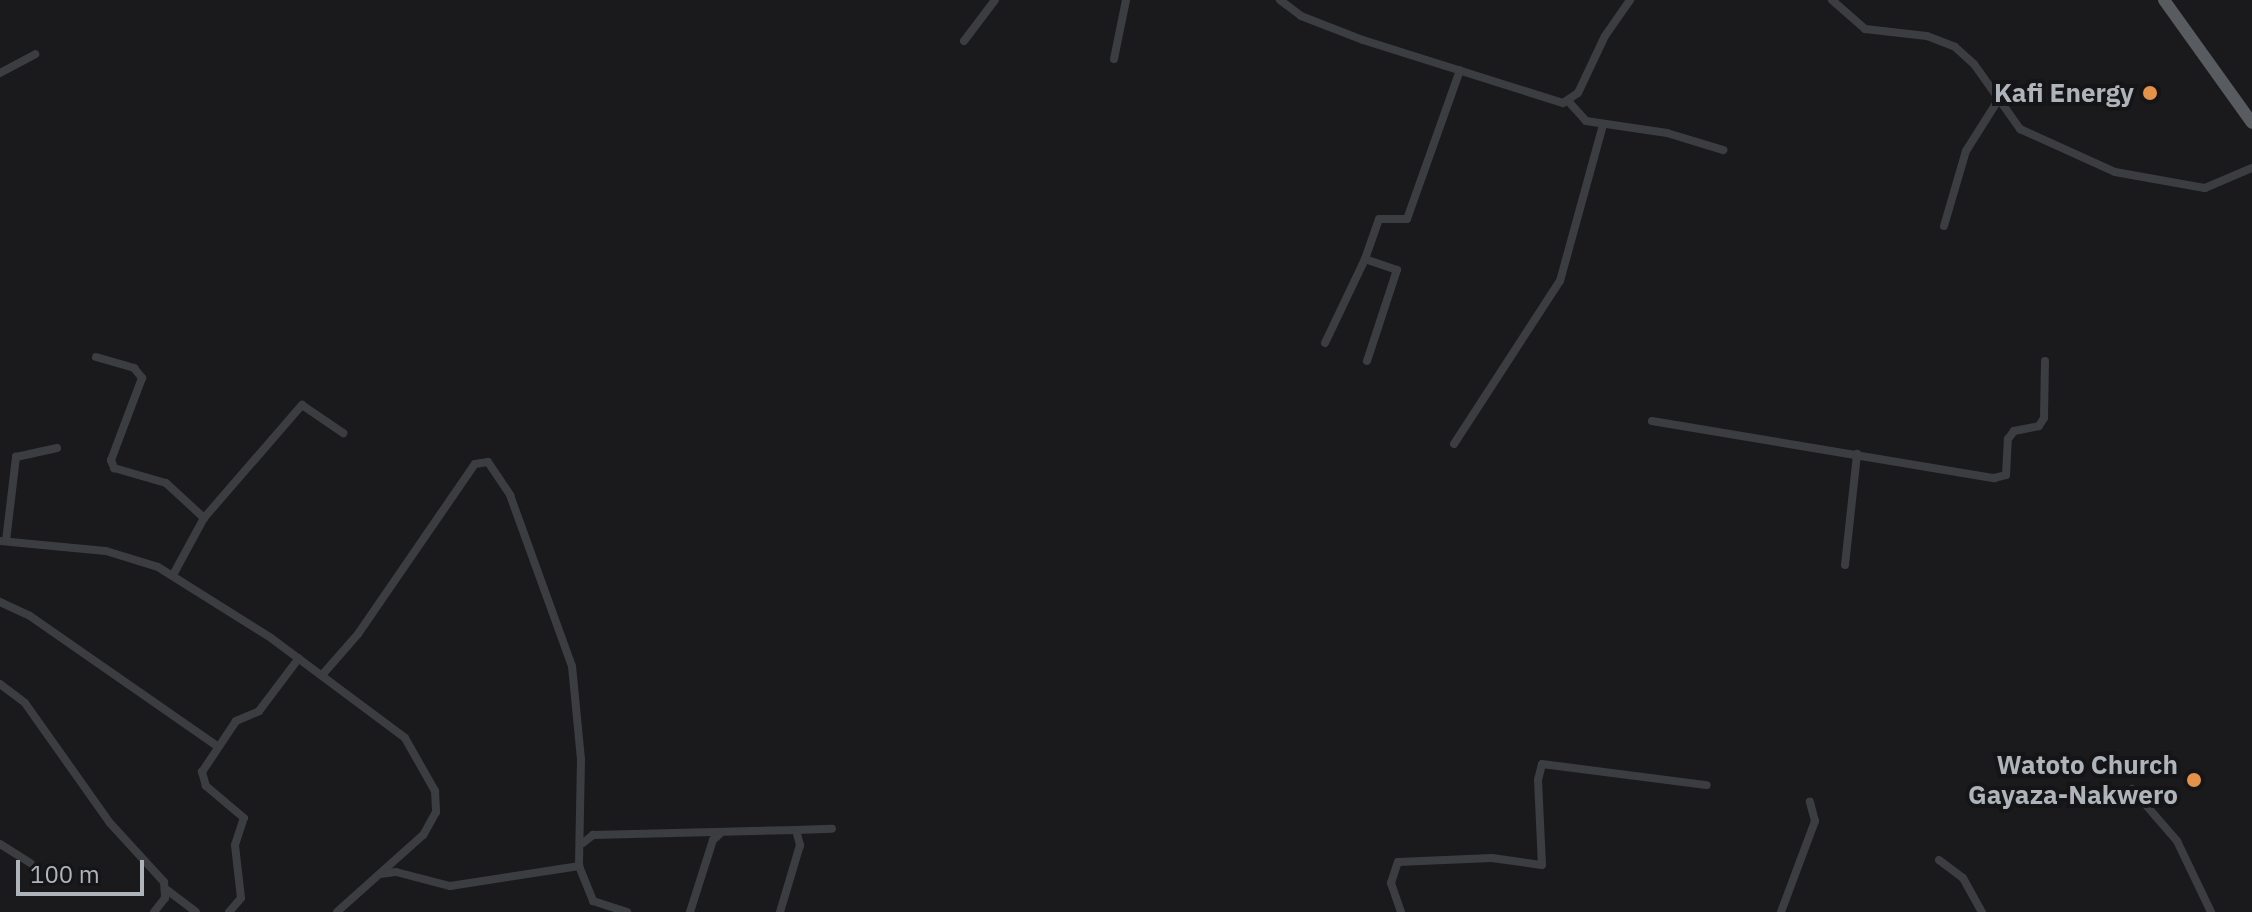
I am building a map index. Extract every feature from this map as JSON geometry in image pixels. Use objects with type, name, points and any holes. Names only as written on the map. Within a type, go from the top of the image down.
[{"type":"main road","points":[[2164,0],[2251,118]]},
{"type":"street","points":[[964,41],[995,0]]},
{"type":"street","points":[[1114,59],[1126,0]]},
{"type":"street","points":[[1280,0],[1301,16],[1363,40],[1569,102],[1581,118],[1603,125],[1667,133],[1723,150]]},
{"type":"street","points":[[1569,102],[1630,0]]},
{"type":"street","points":[[1832,0],[1865,29],[1927,36],[1955,47],[1974,64],[1997,102],[2030,135],[2082,153],[2124,176],[2205,188],[2252,168]]},
{"type":"street","points":[[0,73],[35,54]]},
{"type":"street","points":[[1325,343],[1365,259],[1379,219],[1407,219],[1460,70]]},
{"type":"street","points":[[1944,226],[1966,151],[1997,102]]},
{"type":"street","points":[[1454,444],[1556,289],[1603,125]]},
{"type":"street","points":[[1365,259],[1397,270],[1367,361]]},
{"type":"street","points":[[96,357],[134,368],[142,378],[111,460],[114,468],[166,483],[204,518]]},
{"type":"street","points":[[1652,421],[1962,473],[2006,475],[2008,439],[2014,431],[2039,426],[2044,418],[2045,361]]},
{"type":"street","points":[[173,575],[204,518],[302,405],[343,433]]},
{"type":"street","points":[[57,448],[16,457],[3,541],[114,552],[173,575],[323,674],[405,738],[435,791],[430,826],[337,912]]},
{"type":"street","points":[[1845,565],[1857,454]]},
{"type":"street","points":[[323,674],[358,634],[470,470],[480,461],[488,462],[510,495],[572,666],[582,844],[579,866],[593,901],[627,912]]},
{"type":"street","points":[[0,602],[30,616],[217,746]]},
{"type":"street","points":[[229,912],[241,898],[235,845],[244,818],[202,779],[217,746],[241,715],[259,711],[299,658]]},
{"type":"street","points":[[0,684],[25,703],[110,823],[167,890],[196,912]]},
{"type":"street","points":[[1401,912],[1391,883],[1398,862],[1492,858],[1542,865],[1538,773],[1542,764],[1707,785]]},
{"type":"street","points":[[2132,789],[2177,841],[2211,912]]},
{"type":"street","points":[[1781,912],[1815,821],[1810,802]]},
{"type":"street","points":[[582,844],[593,835],[721,833],[748,828],[832,829]]},
{"type":"street","points":[[780,912],[800,845],[796,830]]},
{"type":"street","points":[[690,912],[713,840],[721,833]]},
{"type":"street","points":[[0,844],[30,863]]},
{"type":"street","points":[[1939,860],[1963,878],[1982,912]]},
{"type":"street","points":[[380,874],[396,872],[450,886],[579,866]]},
{"type":"street","points":[[154,912],[167,890]]},
{"type":"place","name":"Kafi Energy","points":[[2150,93]]},
{"type":"place","name":"Watoto Church Gayaza-Nakwero","points":[[2194,780]]}]
